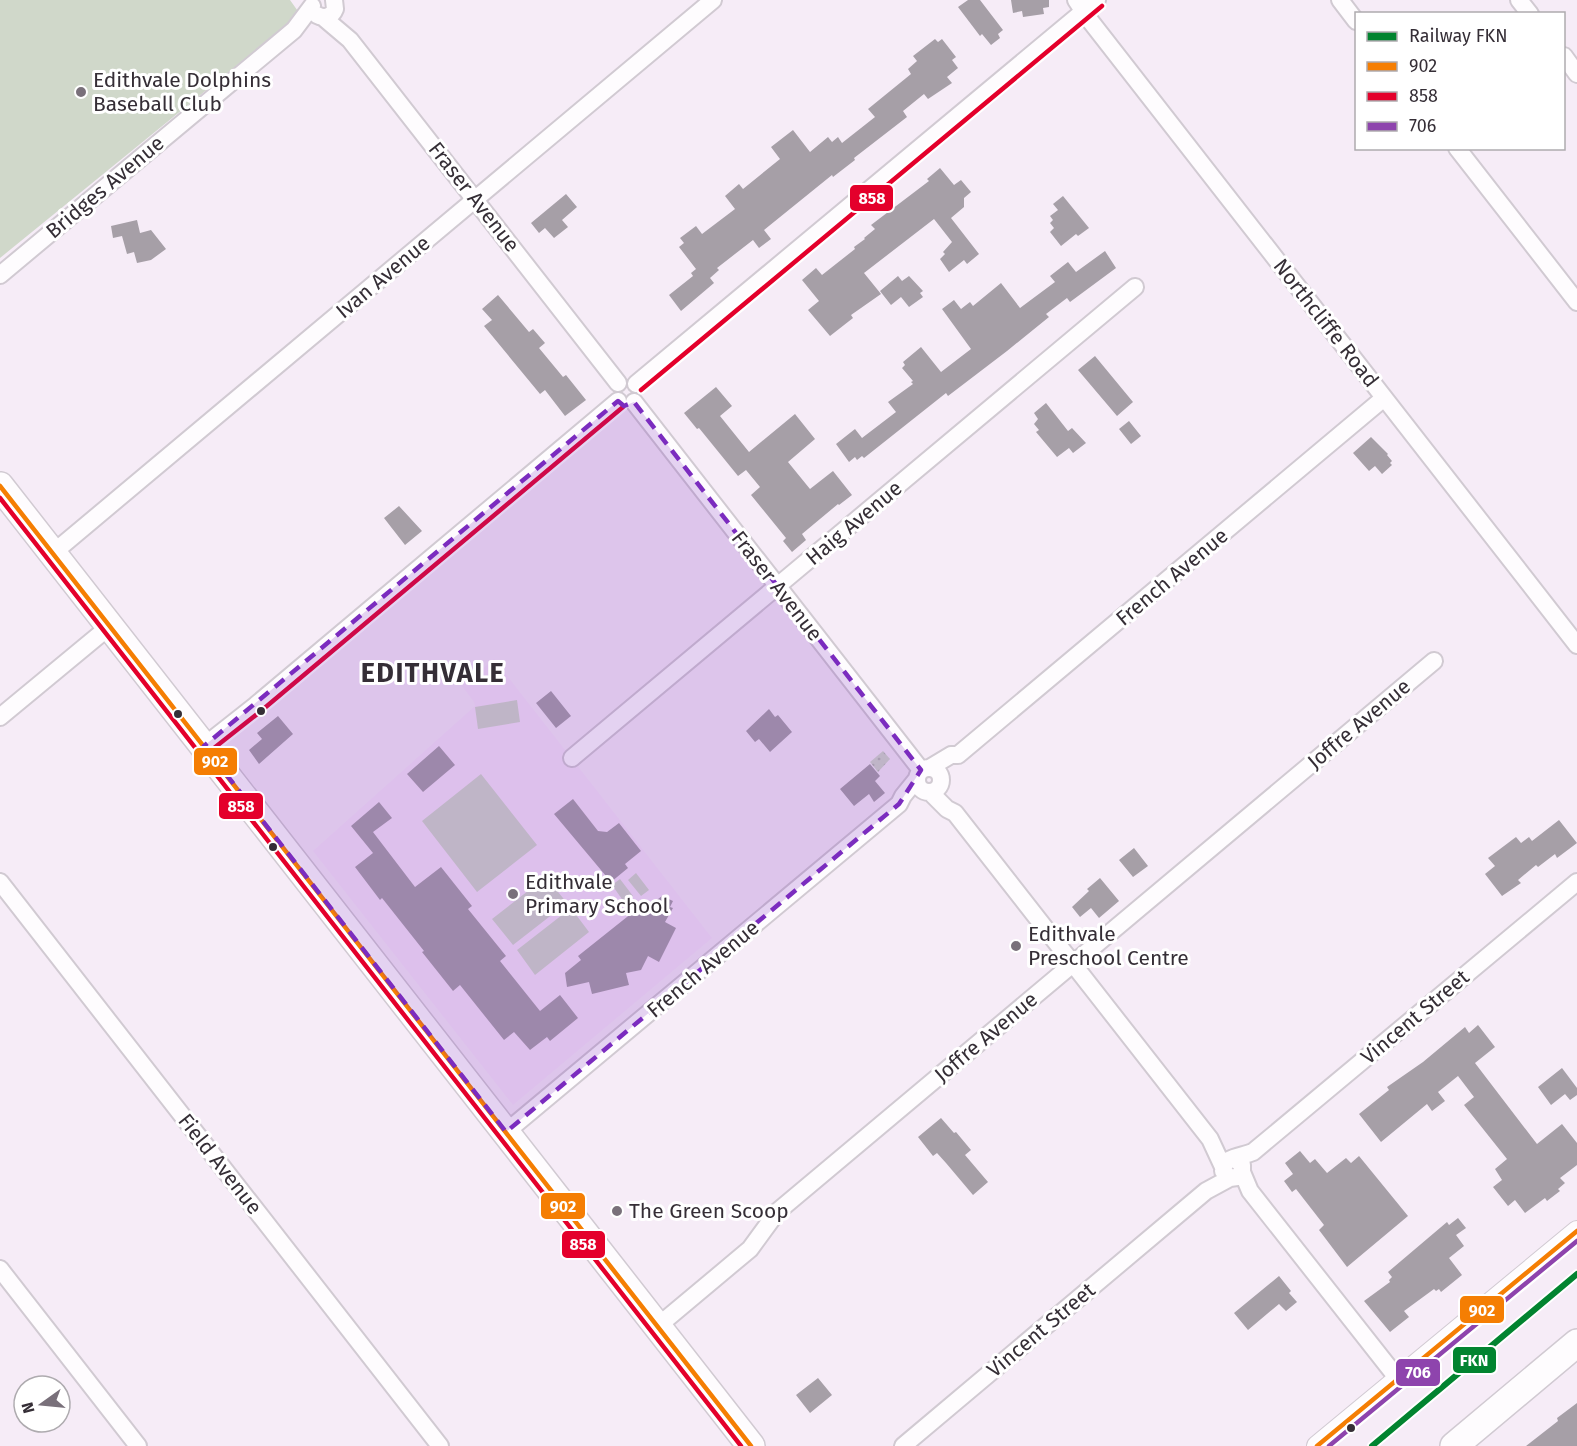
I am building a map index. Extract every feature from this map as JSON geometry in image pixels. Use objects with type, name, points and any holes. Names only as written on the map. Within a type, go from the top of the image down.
[{"type":"highway","points":[[0,486],[751,1446]]},
{"type":"highway","points":[[1454,1446],[1577,1343]]},
{"type":"street","name":"Ivan Avenue","points":[[52,553],[713,0]]},
{"type":"street","points":[[636,384],[1079,6],[1097,0]]},
{"type":"street","points":[[1340,0],[1355,20]]},
{"type":"street","points":[[1519,0],[1528,12]]},
{"type":"street","name":"Fraser Avenue","points":[[324,6],[618,383]]},
{"type":"street","name":"Bridges Avenue","points":[[0,276],[324,6]]},
{"type":"street","name":"Northcliffe Road","points":[[1079,6],[1577,645]]},
{"type":"street","points":[[1565,59],[1577,74]]},
{"type":"street","points":[[1459,150],[1577,302]]},
{"type":"street","name":"Haig Avenue","points":[[572,758],[1134,287]]},
{"type":"street","points":[[204,746],[292,675],[531,471],[626,401],[638,395],[636,384],[629,380],[618,383],[614,392],[626,401]]},
{"type":"street","name":"French Avenue","points":[[506,1132],[899,804],[907,804],[929,780],[955,763],[958,754],[1384,398]]},
{"type":"street","name":"Fraser Avenue","points":[[626,401],[778,587],[929,780],[947,809],[955,813],[1232,1169]]},
{"type":"street","points":[[0,717],[110,626]]},
{"type":"street","name":"Joffre Avenue","points":[[658,1326],[750,1249],[777,1212],[1434,662]]},
{"type":"street","name":"Field Avenue","points":[[0,882],[440,1446]]},
{"type":"street","name":"Vincent Street","points":[[903,1446],[1577,882]]},
{"type":"street","points":[[1232,1169],[1398,1379]]},
{"type":"street","points":[[1317,1446],[1577,1231]]},
{"type":"street","points":[[0,1269],[138,1446]]},
{"type":"highlighted area","points":[[618,401],[624,406],[634,402],[921,770],[899,804],[506,1132],[204,746]]},
{"type":"shaded area","name":"Edithvale Dolphins Baseball Club","points":[[0,0],[290,0],[300,14],[0,258]]},
{"type":"shaded area","name":"Edithvale Primary School","points":[[494,659],[712,938],[513,1105],[313,851],[475,706],[462,686]]},
{"type":"shaded area","points":[[517,700],[520,722],[478,729],[475,707]]},
{"type":"shaded area","points":[[883,751],[890,759],[878,772],[870,762]]},
{"type":"shaded area","points":[[481,774],[537,845],[477,892],[422,821]]},
{"type":"shaded area","points":[[636,873],[649,890],[641,896],[628,880]]},
{"type":"shaded area","points":[[546,877],[567,903],[513,945],[492,919]]},
{"type":"shaded area","points":[[620,879],[633,896],[624,902],[612,885]]},
{"type":"shaded area","points":[[571,908],[589,932],[535,975],[517,950]]},
{"type":"building","points":[[968,0],[980,0],[1003,30],[998,34],[1000,38],[991,45],[982,34],[980,36],[958,7]]},
{"type":"building","points":[[1011,0],[1049,0],[1049,7],[1043,8],[1044,14],[1023,17],[1022,11],[1013,13]]},
{"type":"building","points":[[935,39],[938,42],[942,39],[956,57],[952,60],[958,68],[947,77],[952,83],[928,99],[924,94],[903,111],[907,117],[764,230],[771,239],[759,248],[753,240],[717,268],[719,270],[710,278],[714,283],[681,311],[669,295],[693,276],[691,273],[696,269],[679,247],[684,243],[680,238],[696,226],[702,234],[735,209],[725,196],[739,184],[743,189],[780,159],[771,147],[793,130],[810,152],[828,137],[832,142],[838,137],[842,143],[875,117],[868,109],[911,74],[908,69],[917,61],[913,56]]},
{"type":"building","points":[[940,168],[954,185],[961,180],[971,192],[964,198],[964,207],[951,218],[979,254],[967,264],[964,260],[949,272],[940,259],[952,242],[934,219],[864,273],[881,294],[851,315],[853,318],[830,336],[808,310],[819,301],[802,280],[816,268],[822,275],[855,249],[854,247],[875,229],[871,225],[929,181],[927,179]]},
{"type":"building","points":[[566,194],[577,207],[562,220],[568,227],[554,238],[545,228],[539,233],[531,223]]},
{"type":"building","points":[[1063,196],[1089,228],[1078,236],[1076,234],[1061,246],[1050,232],[1054,228],[1050,223],[1053,220],[1050,216],[1058,210],[1053,204]]},
{"type":"building","points":[[137,220],[140,233],[151,230],[166,249],[151,260],[137,263],[134,252],[127,254],[122,236],[113,238],[111,226]]},
{"type":"building","points":[[1105,251],[1116,268],[1070,302],[1067,298],[1046,314],[1049,317],[1007,351],[948,396],[946,393],[864,458],[862,456],[857,460],[855,457],[849,462],[836,444],[855,429],[862,438],[896,412],[888,402],[913,384],[902,368],[905,365],[903,362],[921,347],[941,372],[971,349],[942,309],[954,300],[961,309],[970,302],[973,306],[1001,283],[1020,308],[1055,282],[1050,276],[1068,262],[1076,272]]},
{"type":"building","points":[[898,276],[902,281],[909,276],[923,291],[920,293],[923,297],[909,307],[901,297],[891,305],[880,291]]},
{"type":"building","points":[[498,295],[529,332],[533,329],[545,343],[539,348],[563,377],[566,375],[586,400],[565,416],[545,390],[540,394],[484,326],[492,320],[482,309]]},
{"type":"building","points":[[1095,356],[1133,402],[1117,416],[1078,370]]},
{"type":"building","points":[[716,387],[732,406],[720,416],[749,452],[795,414],[815,439],[788,462],[810,489],[833,471],[852,495],[802,534],[806,540],[792,552],[783,541],[786,538],[751,495],[760,487],[746,470],[738,476],[684,413]]},
{"type":"building","points":[[1046,403],[1068,431],[1072,428],[1086,443],[1073,453],[1069,448],[1057,457],[1036,432],[1039,430],[1034,424],[1038,419],[1034,413]]},
{"type":"building","points":[[1129,421],[1141,436],[1131,444],[1119,429]]},
{"type":"building","points":[[1371,437],[1392,461],[1390,463],[1392,465],[1382,474],[1375,466],[1369,471],[1353,453]]},
{"type":"building","points":[[399,506],[422,531],[405,545],[384,518]]},
{"type":"building","points":[[551,691],[571,716],[556,728],[536,703]]},
{"type":"building","points":[[769,709],[775,717],[778,715],[792,732],[770,752],[759,739],[755,742],[746,731]]},
{"type":"building","points":[[278,716],[293,734],[259,764],[249,750],[262,739],[257,733]]},
{"type":"building","points":[[439,746],[455,765],[423,792],[407,774]]},
{"type":"building","points":[[870,764],[880,776],[875,781],[885,793],[874,802],[869,794],[854,806],[840,789]]},
{"type":"building","points":[[573,799],[598,831],[607,832],[619,823],[641,851],[625,864],[628,868],[611,882],[554,814]]},
{"type":"building","points":[[379,802],[392,818],[373,832],[415,887],[441,867],[472,906],[468,909],[506,956],[500,961],[540,1011],[560,995],[578,1018],[550,1041],[547,1037],[530,1050],[514,1032],[504,1040],[460,985],[453,991],[422,952],[424,951],[355,867],[373,853],[351,826]]},
{"type":"building","points":[[1559,820],[1577,843],[1557,858],[1555,854],[1538,867],[1536,865],[1518,880],[1521,883],[1502,896],[1485,874],[1495,866],[1488,858],[1516,837],[1521,843],[1529,837],[1532,841]]},
{"type":"building","points":[[1134,848],[1148,866],[1133,877],[1119,860]]},
{"type":"building","points":[[1100,878],[1119,901],[1099,918],[1091,908],[1080,917],[1072,907]]},
{"type":"building","points":[[662,896],[673,901],[670,907],[673,908],[665,922],[676,928],[659,962],[648,956],[641,970],[626,973],[629,985],[592,994],[589,982],[567,987],[565,973],[581,960],[578,956],[642,905],[645,909]]},
{"type":"building","points":[[1478,1025],[1495,1047],[1475,1063],[1537,1144],[1562,1124],[1577,1143],[1577,1165],[1560,1178],[1565,1183],[1558,1189],[1560,1191],[1547,1201],[1545,1198],[1525,1213],[1515,1200],[1508,1206],[1493,1187],[1502,1180],[1495,1169],[1507,1159],[1464,1105],[1474,1097],[1458,1076],[1438,1092],[1445,1101],[1432,1111],[1427,1104],[1381,1142],[1359,1114],[1389,1090],[1387,1087],[1423,1062],[1465,1027],[1469,1033]]},
{"type":"building","points":[[1562,1068],[1577,1088],[1577,1095],[1570,1100],[1565,1094],[1551,1105],[1538,1087]]},
{"type":"building","points":[[941,1118],[971,1150],[965,1155],[988,1182],[973,1195],[937,1153],[933,1156],[918,1137]]},
{"type":"building","points":[[1300,1151],[1310,1163],[1315,1159],[1327,1173],[1346,1158],[1351,1163],[1359,1156],[1408,1216],[1347,1267],[1319,1230],[1324,1225],[1296,1189],[1292,1192],[1284,1181],[1293,1174],[1285,1163]]},
{"type":"building","points":[[1458,1218],[1466,1228],[1456,1235],[1464,1246],[1449,1258],[1462,1275],[1441,1292],[1439,1289],[1436,1291],[1434,1289],[1404,1311],[1409,1317],[1390,1332],[1364,1301],[1390,1282],[1392,1277],[1388,1272],[1447,1222],[1449,1225]]},
{"type":"building","points":[[1279,1276],[1297,1302],[1286,1311],[1279,1304],[1248,1330],[1234,1313]]},
{"type":"building","points":[[818,1378],[832,1395],[810,1413],[796,1395]]},
{"type":"building","points":[[1577,1403],[1577,1446],[1526,1446],[1558,1421],[1557,1418]]},
{"type":"rail line","name":"FKN","points":[[1372,1446],[1577,1274]]},
{"type":"transit line","name":"858","points":[[641,390],[1102,6]]},
{"type":"transit line","name":"858","points":[[209,752],[623,407]]},
{"type":"transit line","name":"902","points":[[0,486],[751,1446]]},
{"type":"transit line","name":"858","points":[[0,498],[741,1446]]},
{"type":"transit line","name":"902","points":[[1317,1446],[1577,1231]]},
{"type":"transit line","name":"706","points":[[1329,1446],[1577,1241]]},
{"type":"place","name":"Edithvale Dolphins Baseball Club","points":[[81,92]]},
{"type":"place","name":"Edithvale Primary School","points":[[513,894]]},
{"type":"place","name":"Edithvale Preschool Centre","points":[[1016,946]]},
{"type":"place","name":"The Green Scoop","points":[[617,1211]]},
{"type":"district","name":"EDITHVALE","points":[[433,673]]}]
